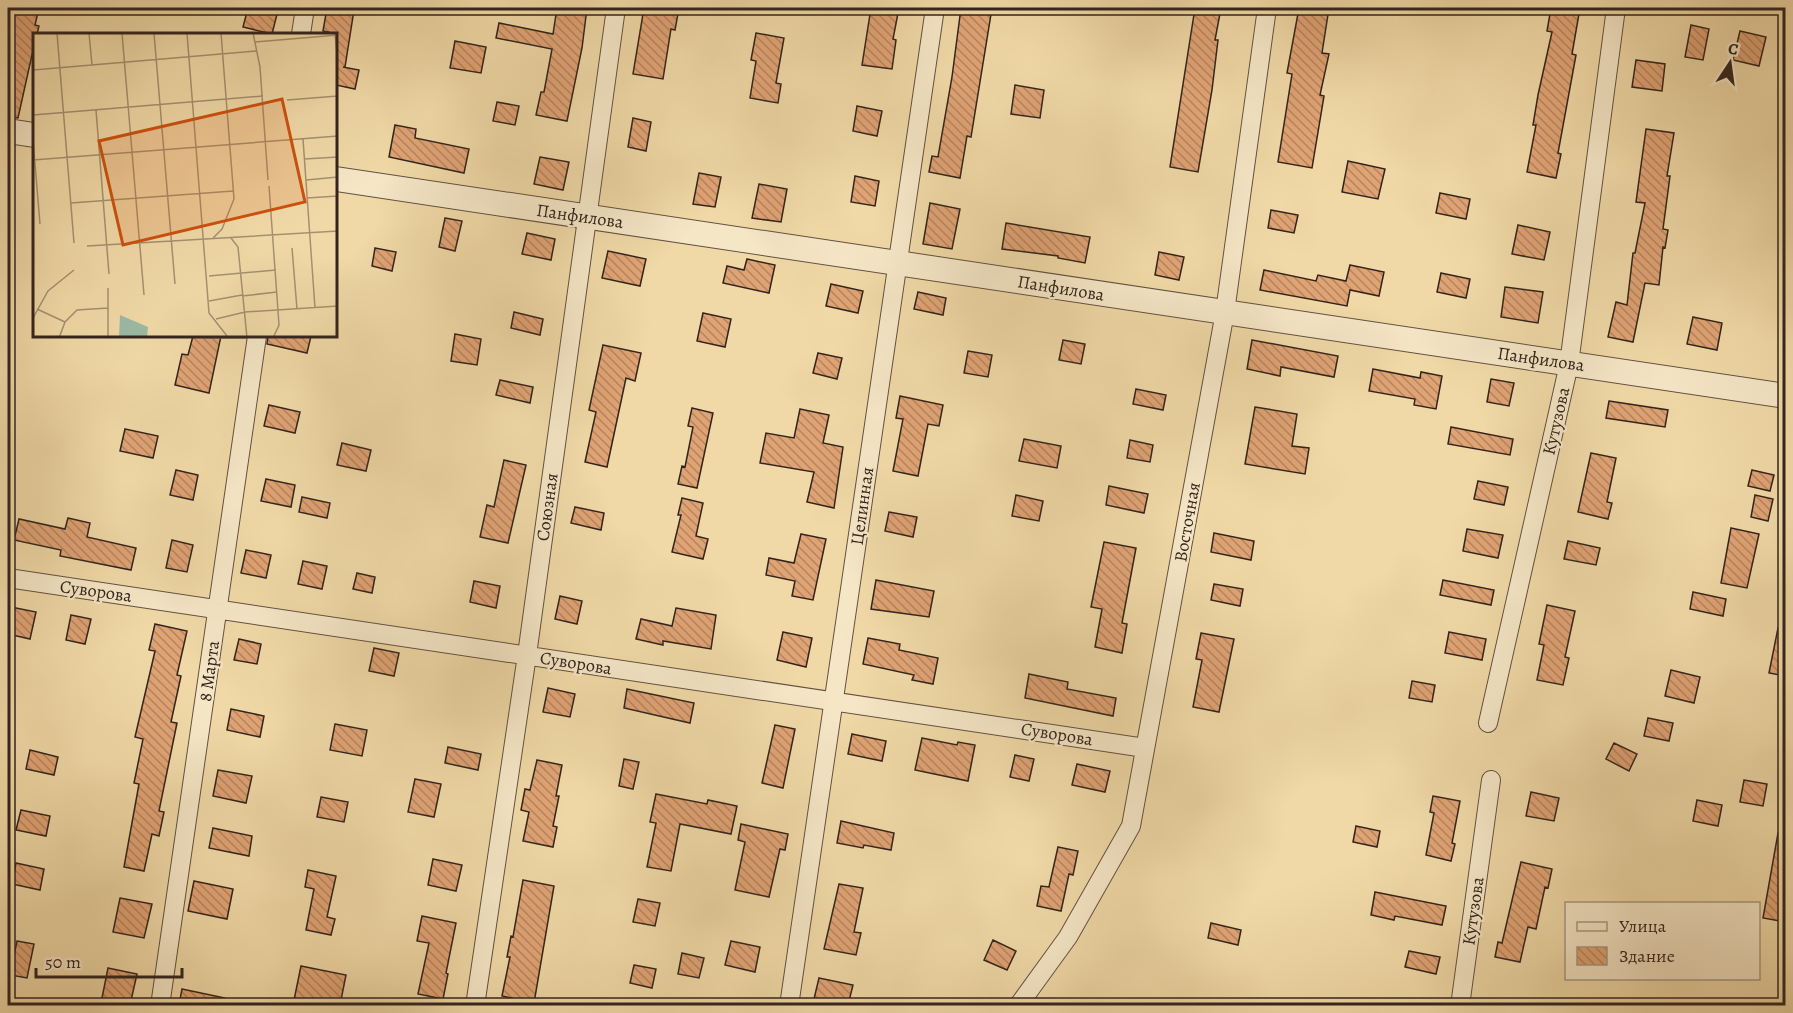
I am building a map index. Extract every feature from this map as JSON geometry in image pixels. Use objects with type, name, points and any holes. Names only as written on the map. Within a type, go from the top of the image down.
[{"type":"street","points":[[301,33],[305,8]]},
{"type":"street","name":"Союзная","points":[[475,1005],[527,655],[616,8]]},
{"type":"street","name":"Целинная","points":[[789,1005],[935,8]]},
{"type":"street","name":"Восточная","points":[[1018,1005],[1068,938],[1131,826],[1225,312],[1267,8]]},
{"type":"street","name":"Кутузова","points":[[1488,723],[1569,363],[1616,8]]},
{"type":"street","points":[[8,130],[33,135]]},
{"type":"street","name":"Панфилова","points":[[338,179],[1785,396]]},
{"type":"street","name":"8 Марта","points":[[160,1005],[257,338]]},
{"type":"street","name":"Суворова","points":[[8,578],[1145,748]]},
{"type":"street","name":"Кутузова","points":[[1460,1005],[1491,780]]},
{"type":"building","points":[[16,8],[39,8],[35,25],[39,26],[37,33],[33,33],[33,50],[18,118],[8,117],[8,43]]},
{"type":"building","points":[[248,8],[278,10],[272,33],[243,27]]},
{"type":"building","points":[[327,8],[354,10],[345,67],[343,67],[359,70],[355,89],[338,85],[338,33],[323,31]]},
{"type":"building","points":[[557,8],[587,8],[582,48],[567,121],[536,115],[541,92],[544,92],[552,49],[496,38],[499,23],[553,34]]},
{"type":"building","points":[[644,8],[679,8],[675,30],[671,29],[663,79],[633,74]]},
{"type":"building","points":[[871,8],[899,8],[893,39],[896,40],[892,69],[862,65]]},
{"type":"building","points":[[961,8],[992,8],[971,137],[967,136],[960,178],[929,172],[932,156],[938,157]]},
{"type":"building","points":[[1195,8],[1221,8],[1215,40],[1218,40],[1212,90],[1198,172],[1170,167]]},
{"type":"building","points":[[1299,8],[1329,8],[1322,53],[1329,54],[1320,95],[1324,96],[1312,168],[1278,162],[1292,74],[1287,73]]},
{"type":"building","points":[[1551,8],[1580,8],[1572,54],[1576,55],[1558,153],[1561,154],[1556,178],[1527,172],[1536,125],[1533,125],[1538,95],[1552,32],[1547,31]]},
{"type":"building","points":[[1691,25],[1709,29],[1703,60],[1685,57]]},
{"type":"building","points":[[1740,31],[1766,37],[1759,66],[1733,60]]},
{"type":"building","points":[[756,33],[784,38],[776,83],[781,84],[778,103],[750,98],[756,61],[751,60]]},
{"type":"building","points":[[455,41],[486,47],[481,73],[450,68]]},
{"type":"building","points":[[1636,60],[1665,64],[1662,91],[1632,87]]},
{"type":"building","points":[[1015,85],[1044,90],[1040,118],[1011,114]]},
{"type":"building","points":[[497,102],[519,106],[515,125],[493,121]]},
{"type":"building","points":[[857,106],[882,111],[877,136],[853,131]]},
{"type":"building","points":[[633,118],[651,122],[646,151],[628,147]]},
{"type":"building","points":[[395,125],[416,129],[415,138],[469,149],[464,173],[389,157]]},
{"type":"building","points":[[1646,129],[1674,133],[1667,176],[1670,176],[1663,229],[1668,230],[1665,248],[1663,247],[1659,285],[1645,283],[1633,342],[1608,337],[1616,302],[1627,305],[1633,253],[1635,253],[1645,203],[1636,202]]},
{"type":"building","points":[[540,157],[569,162],[563,190],[534,184]]},
{"type":"building","points":[[1348,161],[1385,169],[1378,199],[1342,192]]},
{"type":"building","points":[[699,173],[721,177],[715,207],[693,204]]},
{"type":"building","points":[[855,176],[879,181],[875,206],[851,202]]},
{"type":"building","points":[[759,184],[787,189],[781,222],[752,218]]},
{"type":"building","points":[[1440,193],[1470,199],[1466,219],[1436,213]]},
{"type":"building","points":[[930,203],[960,209],[952,249],[923,244]]},
{"type":"building","points":[[1271,210],[1298,215],[1294,233],[1268,228]]},
{"type":"building","points":[[445,218],[462,221],[455,251],[439,247]]},
{"type":"building","points":[[1006,223],[1090,237],[1085,263],[1058,258],[1058,256],[1002,249]]},
{"type":"building","points":[[1518,225],[1550,232],[1544,260],[1512,254]]},
{"type":"building","points":[[527,233],[555,239],[551,260],[522,254]]},
{"type":"building","points":[[375,248],[396,252],[392,271],[372,266]]},
{"type":"building","points":[[608,251],[646,259],[640,286],[602,278]]},
{"type":"building","points":[[1159,252],[1184,257],[1179,280],[1155,275]]},
{"type":"building","points":[[747,259],[775,265],[769,293],[723,283],[727,266],[744,270]]},
{"type":"building","points":[[1350,265],[1384,272],[1379,296],[1350,290],[1347,306],[1260,290],[1264,270],[1316,281],[1318,275],[1346,281]]},
{"type":"building","points":[[1441,273],[1470,279],[1466,298],[1437,292]]},
{"type":"building","points":[[831,284],[863,291],[858,313],[826,306]]},
{"type":"building","points":[[1505,287],[1543,292],[1538,323],[1501,317]]},
{"type":"building","points":[[918,292],[946,298],[943,315],[914,309]]},
{"type":"building","points":[[514,312],[543,319],[540,335],[511,328]]},
{"type":"building","points":[[703,313],[731,319],[725,347],[697,341]]},
{"type":"building","points":[[1693,317],[1722,323],[1717,350],[1687,344]]},
{"type":"building","points":[[455,334],[481,339],[477,365],[451,361]]},
{"type":"building","points":[[192,338],[221,338],[209,393],[175,385],[182,354],[188,355]]},
{"type":"building","points":[[268,338],[311,338],[307,353],[267,344]]},
{"type":"building","points":[[1063,340],[1085,344],[1081,364],[1059,360]]},
{"type":"building","points":[[1252,340],[1338,356],[1334,377],[1281,367],[1280,376],[1247,369]]},
{"type":"building","points":[[603,345],[641,353],[635,381],[626,378],[607,467],[585,462],[596,412],[589,410]]},
{"type":"building","points":[[968,351],[992,355],[988,377],[964,373]]},
{"type":"building","points":[[818,353],[842,358],[837,379],[813,373]]},
{"type":"building","points":[[1373,369],[1420,378],[1421,372],[1442,376],[1436,409],[1414,405],[1415,399],[1369,391]]},
{"type":"building","points":[[1491,379],[1514,383],[1509,406],[1487,402]]},
{"type":"building","points":[[500,380],[533,387],[530,403],[496,395]]},
{"type":"building","points":[[1136,389],[1166,395],[1163,410],[1133,404]]},
{"type":"building","points":[[900,396],[943,405],[939,426],[928,424],[918,476],[893,471],[903,419],[896,418]]},
{"type":"building","points":[[1609,401],[1668,410],[1665,427],[1606,418]]},
{"type":"building","points":[[269,405],[300,412],[295,433],[264,426]]},
{"type":"building","points":[[1255,407],[1297,414],[1292,446],[1309,448],[1305,474],[1245,464]]},
{"type":"building","points":[[692,408],[713,413],[697,488],[678,484],[682,466],[685,467],[693,427],[688,426]]},
{"type":"building","points":[[800,409],[829,415],[823,443],[843,447],[834,508],[807,502],[814,472],[760,463],[766,433],[794,438]]},
{"type":"building","points":[[1451,427],[1513,439],[1510,455],[1448,444]]},
{"type":"building","points":[[125,429],[158,436],[153,458],[120,451]]},
{"type":"building","points":[[1024,439],[1061,446],[1057,468],[1019,461]]},
{"type":"building","points":[[1130,440],[1153,445],[1150,462],[1127,458]]},
{"type":"building","points":[[342,443],[371,450],[366,471],[337,465]]},
{"type":"building","points":[[1591,453],[1616,458],[1607,502],[1612,503],[1608,519],[1578,512]]},
{"type":"building","points":[[504,460],[526,465],[508,543],[480,537],[487,505],[494,507]]},
{"type":"building","points":[[176,470],[198,475],[193,500],[170,495]]},
{"type":"building","points":[[1752,470],[1774,475],[1770,491],[1748,486]]},
{"type":"building","points":[[266,479],[295,485],[291,507],[261,501]]},
{"type":"building","points":[[1478,481],[1508,487],[1504,505],[1474,499]]},
{"type":"building","points":[[1109,486],[1148,494],[1144,513],[1106,505]]},
{"type":"building","points":[[1016,495],[1043,501],[1039,521],[1012,516]]},
{"type":"building","points":[[1755,495],[1773,499],[1768,521],[1751,517]]},
{"type":"building","points":[[302,497],[330,503],[327,518],[299,512]]},
{"type":"building","points":[[682,498],[703,503],[696,536],[708,539],[703,559],[672,552],[681,515],[678,515]]},
{"type":"building","points":[[575,507],[604,513],[601,530],[571,523]]},
{"type":"building","points":[[889,512],[917,517],[913,537],[885,531]]},
{"type":"building","points":[[68,518],[90,523],[87,537],[136,548],[131,570],[60,556],[61,550],[14,540],[19,519],[65,529]]},
{"type":"building","points":[[1731,528],[1759,534],[1747,588],[1721,583]]},
{"type":"building","points":[[1467,529],[1503,535],[1498,558],[1463,551]]},
{"type":"building","points":[[1214,533],[1254,541],[1251,560],[1211,552]]},
{"type":"building","points":[[801,534],[826,539],[813,600],[792,596],[795,581],[766,575],[769,558],[794,563]]},
{"type":"building","points":[[172,540],[193,545],[187,572],[166,568]]},
{"type":"building","points":[[1568,541],[1600,548],[1596,565],[1564,559]]},
{"type":"building","points":[[1104,542],[1136,548],[1122,623],[1127,624],[1122,653],[1095,647],[1102,609],[1091,607]]},
{"type":"building","points":[[246,550],[271,555],[266,578],[241,573]]},
{"type":"building","points":[[303,561],[327,566],[322,589],[298,584]]},
{"type":"building","points":[[357,573],[375,577],[372,593],[353,589]]},
{"type":"building","points":[[876,580],[934,591],[929,617],[871,609]]},
{"type":"building","points":[[1443,580],[1494,590],[1491,605],[1440,595]]},
{"type":"building","points":[[474,581],[500,586],[496,608],[470,602]]},
{"type":"building","points":[[1214,584],[1243,589],[1240,606],[1211,600]]},
{"type":"building","points":[[1693,592],[1726,599],[1723,616],[1690,609]]},
{"type":"building","points":[[560,596],[582,601],[577,624],[555,619]]},
{"type":"building","points":[[1547,605],[1575,611],[1565,657],[1569,658],[1563,685],[1537,680],[1544,645],[1539,644]]},
{"type":"building","points":[[11,607],[36,612],[30,639],[8,634]]},
{"type":"building","points":[[676,608],[716,615],[711,649],[663,641],[663,645],[636,639],[641,619],[672,626]]},
{"type":"building","points":[[71,615],[91,619],[85,644],[66,640]]},
{"type":"building","points":[[155,624],[187,631],[177,675],[181,676],[171,722],[177,723],[159,811],[164,812],[159,836],[152,834],[144,871],[124,867],[139,784],[134,783],[143,739],[135,737],[155,651],[149,650]]},
{"type":"building","points":[[1778,628],[1785,629],[1785,676],[1769,673]]},
{"type":"building","points":[[783,632],[812,638],[806,667],[777,660]]},
{"type":"building","points":[[1449,632],[1486,639],[1482,660],[1445,653]]},
{"type":"building","points":[[1201,633],[1234,639],[1219,712],[1193,707],[1202,660],[1196,659]]},
{"type":"building","points":[[868,638],[900,644],[899,650],[938,658],[933,684],[912,680],[914,675],[863,664]]},
{"type":"building","points":[[239,639],[261,644],[257,664],[234,660]]},
{"type":"building","points":[[374,648],[399,653],[394,676],[369,671]]},
{"type":"building","points":[[1671,670],[1700,677],[1694,703],[1665,696]]},
{"type":"building","points":[[1029,674],[1068,682],[1067,689],[1116,698],[1113,716],[1025,698]]},
{"type":"building","points":[[1412,681],[1435,685],[1432,702],[1409,698]]},
{"type":"building","points":[[548,688],[575,694],[570,717],[543,712]]},
{"type":"building","points":[[627,689],[694,703],[690,723],[624,708]]},
{"type":"building","points":[[231,709],[264,716],[260,737],[227,730]]},
{"type":"building","points":[[1648,718],[1673,723],[1669,741],[1644,736]]},
{"type":"building","points":[[335,724],[367,730],[362,756],[330,750]]},
{"type":"building","points":[[775,725],[795,729],[783,788],[762,783]]},
{"type":"building","points":[[852,734],[886,741],[882,761],[848,754]]},
{"type":"building","points":[[922,738],[957,745],[958,742],[975,745],[968,781],[915,770]]},
{"type":"building","points":[[1614,743],[1637,754],[1629,771],[1606,759]]},
{"type":"building","points":[[448,747],[481,754],[478,770],[445,763]]},
{"type":"building","points":[[30,750],[58,757],[54,775],[26,769]]},
{"type":"building","points":[[1015,755],[1034,759],[1029,781],[1010,777]]},
{"type":"building","points":[[624,759],[639,762],[633,789],[619,786]]},
{"type":"building","points":[[537,760],[562,765],[556,796],[559,796],[553,826],[557,827],[553,847],[523,841],[529,812],[521,810],[525,789],[530,790]]},
{"type":"building","points":[[1077,764],[1110,771],[1105,792],[1072,785]]},
{"type":"building","points":[[218,770],[252,776],[246,803],[213,796]]},
{"type":"building","points":[[415,779],[441,784],[434,817],[408,812]]},
{"type":"building","points":[[1744,780],[1767,784],[1763,806],[1740,802]]},
{"type":"building","points":[[1531,792],[1559,798],[1554,821],[1526,816]]},
{"type":"building","points":[[656,794],[707,804],[708,800],[737,806],[731,834],[680,824],[671,871],[647,867],[656,823],[650,822]]},
{"type":"building","points":[[1433,796],[1460,801],[1451,861],[1426,855],[1434,813],[1430,812]]},
{"type":"building","points":[[321,797],[348,802],[344,822],[317,817]]},
{"type":"building","points":[[1697,800],[1722,805],[1718,826],[1693,821]]},
{"type":"building","points":[[21,810],[50,816],[46,836],[16,830]]},
{"type":"building","points":[[841,821],[894,833],[891,850],[837,843]]},
{"type":"building","points":[[741,824],[788,834],[785,850],[780,849],[769,897],[735,890],[745,842],[738,840]]},
{"type":"building","points":[[1356,826],[1380,831],[1377,847],[1353,842]]},
{"type":"building","points":[[213,828],[252,836],[249,856],[209,848]]},
{"type":"building","points":[[1778,833],[1785,834],[1785,922],[1763,918]]},
{"type":"building","points":[[1058,847],[1078,851],[1073,875],[1069,874],[1061,911],[1037,906],[1041,886],[1049,887]]},
{"type":"building","points":[[433,859],[462,865],[456,891],[428,885]]},
{"type":"building","points":[[1521,862],[1552,869],[1548,888],[1545,887],[1536,929],[1528,927],[1520,962],[1495,957],[1498,942],[1502,943]]},
{"type":"building","points":[[16,863],[44,869],[40,890],[12,884]]},
{"type":"building","points":[[308,870],[336,876],[327,917],[335,919],[331,935],[306,930],[314,889],[305,887]]},
{"type":"building","points":[[523,880],[554,886],[534,1003],[502,996],[510,957],[507,957],[511,936],[513,937]]},
{"type":"building","points":[[194,881],[233,889],[227,919],[188,911]]},
{"type":"building","points":[[839,884],[863,888],[854,932],[861,933],[856,955],[824,949]]},
{"type":"building","points":[[1375,892],[1446,906],[1442,925],[1395,916],[1394,920],[1371,915]]},
{"type":"building","points":[[120,898],[152,904],[144,938],[113,932]]},
{"type":"building","points":[[638,899],[660,903],[655,926],[633,922]]},
{"type":"building","points":[[422,916],[456,923],[443,999],[418,994],[429,943],[417,941]]},
{"type":"building","points":[[1211,923],[1241,930],[1238,945],[1208,938]]},
{"type":"building","points":[[993,940],[1016,951],[1007,970],[984,960]]},
{"type":"building","points":[[17,941],[34,944],[27,978],[10,975]]},
{"type":"building","points":[[731,941],[760,947],[755,972],[725,965]]},
{"type":"building","points":[[1409,951],[1440,957],[1436,974],[1405,967]]},
{"type":"building","points":[[682,953],[704,958],[699,978],[678,974]]},
{"type":"building","points":[[634,965],[656,969],[652,988],[630,983]]},
{"type":"building","points":[[301,966],[346,975],[340,1005],[293,1005]]},
{"type":"building","points":[[108,968],[137,974],[130,1005],[101,1003]]},
{"type":"building","points":[[819,978],[853,985],[848,1005],[814,999]]},
{"type":"building","points":[[182,989],[225,998],[224,1005],[179,1005]]}]
